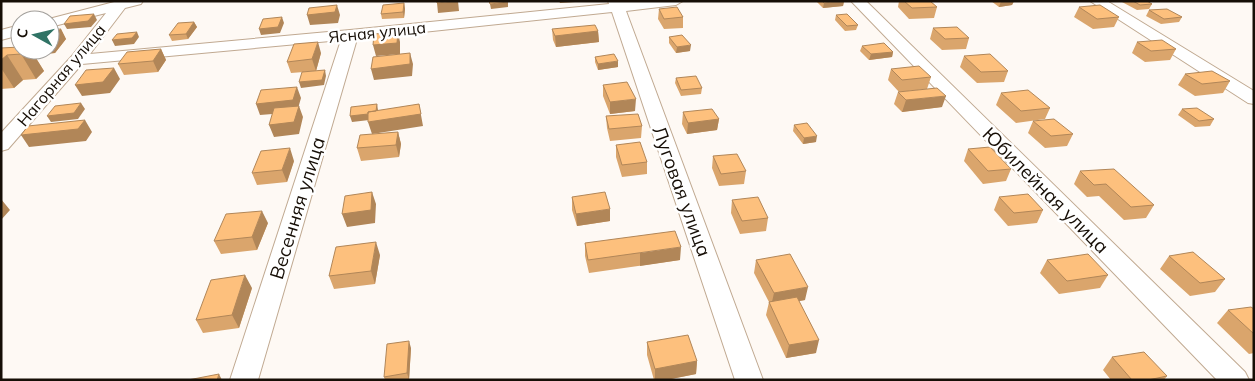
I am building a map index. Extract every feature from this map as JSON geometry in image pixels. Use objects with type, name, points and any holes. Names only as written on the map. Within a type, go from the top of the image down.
[{"type":"street","name":"Ясная улица","points":[[77,60],[350,35],[616,5],[676,1]]},
{"type":"street","name":"Юбилейная улица","points":[[858,1],[1235,380]]},
{"type":"street","points":[[1097,1],[1254,99]]},
{"type":"street","points":[[60,20],[128,3]]},
{"type":"street","name":"Нагорная улица","points":[[1,145],[128,3]]},
{"type":"street","name":"Луговая улица","points":[[616,5],[750,380]]},
{"type":"street","name":"Весенняя улица","points":[[244,380],[350,35]]},
{"type":"building","points":[[437,1],[457,1],[437,3]]},
{"type":"building","points":[[489,1],[507,1],[508,2],[490,4]]},
{"type":"building","points":[[822,1],[840,1],[824,3]]},
{"type":"building","points":[[904,1],[930,1],[937,7],[912,8]]},
{"type":"building","points":[[1133,1],[1147,1],[1152,4],[1140,5]]},
{"type":"building","points":[[404,3],[403,12],[381,14],[383,5]]},
{"type":"building","points":[[337,5],[335,12],[307,15],[309,8]]},
{"type":"building","points":[[1100,5],[1119,17],[1097,19],[1079,7]]},
{"type":"building","points":[[677,7],[683,17],[664,19],[659,9]]},
{"type":"building","points":[[1167,9],[1182,17],[1164,19],[1149,10]]},
{"type":"building","points":[[94,14],[88,21],[64,24],[70,16]]},
{"type":"building","points":[[847,14],[858,25],[847,26],[836,15]]},
{"type":"building","points":[[282,17],[278,27],[259,29],[263,19]]},
{"type":"building","points":[[194,22],[186,34],[169,35],[178,23]]},
{"type":"building","points":[[595,25],[598,31],[555,36],[552,29]]},
{"type":"building","points":[[957,27],[969,38],[945,39],[933,28]]},
{"type":"building","points":[[137,32],[132,38],[112,40],[117,34]]},
{"type":"building","points":[[398,32],[397,43],[373,45],[374,34]]},
{"type":"building","points":[[682,35],[691,45],[677,47],[669,37]]},
{"type":"building","points":[[1162,40],[1176,49],[1151,51],[1137,42]]},
{"type":"building","points":[[318,42],[312,59],[287,62],[294,44]]},
{"type":"building","points":[[884,43],[893,52],[871,54],[862,46]]},
{"type":"building","points":[[1,48],[10,48],[10,55],[1,60]]},
{"type":"building","points":[[161,49],[153,61],[118,64],[127,52]]},
{"type":"building","points":[[410,53],[410,64],[371,69],[373,57]]},
{"type":"building","points":[[614,54],[618,61],[598,64],[595,57]]},
{"type":"building","points":[[990,54],[1008,71],[981,72],[964,56]]},
{"type":"building","points":[[919,66],[931,77],[902,80],[891,69]]},
{"type":"building","points":[[114,68],[103,82],[75,85],[86,70]]},
{"type":"building","points":[[325,70],[322,80],[299,82],[302,72]]},
{"type":"building","points":[[1212,71],[1230,81],[1202,84],[1185,74]]},
{"type":"building","points":[[696,76],[702,88],[681,90],[676,78]]},
{"type":"building","points":[[627,82],[636,99],[610,102],[603,85]]},
{"type":"building","points":[[297,87],[293,100],[256,104],[261,90]]},
{"type":"building","points":[[937,88],[946,96],[906,100],[898,92]]},
{"type":"building","points":[[1028,90],[1050,108],[1021,111],[1001,93]]},
{"type":"building","points":[[81,103],[74,113],[47,116],[55,106]]},
{"type":"building","points":[[377,104],[376,111],[350,116],[351,107]]},
{"type":"building","points":[[419,104],[421,114],[368,122],[368,112]]},
{"type":"building","points":[[299,106],[294,122],[269,125],[274,108]]},
{"type":"building","points":[[1197,108],[1214,119],[1199,121],[1182,109]]},
{"type":"building","points":[[712,109],[719,119],[688,123],[683,112]]},
{"type":"building","points":[[638,114],[642,126],[609,129],[606,116]]},
{"type":"building","points":[[1054,119],[1073,134],[1051,136],[1033,121]]},
{"type":"building","points":[[85,120],[78,129],[21,135],[28,126]]},
{"type":"building","points":[[807,123],[817,136],[804,138],[794,125]]},
{"type":"building","points":[[398,132],[396,145],[357,148],[360,135]]},
{"type":"building","points":[[640,142],[647,162],[622,165],[616,145]]},
{"type":"building","points":[[990,147],[1011,169],[988,171],[968,149]]},
{"type":"building","points":[[290,148],[282,170],[252,173],[261,151]]},
{"type":"building","points":[[737,154],[746,171],[721,174],[713,156]]},
{"type":"building","points":[[1114,169],[1154,205],[1131,207],[1106,184],[1094,185],[1080,171]]},
{"type":"building","points":[[372,192],[371,210],[342,214],[345,196]]},
{"type":"building","points":[[605,192],[610,209],[576,214],[572,197]]},
{"type":"building","points":[[1028,194],[1043,210],[1014,213],[999,197]]},
{"type":"building","points":[[758,197],[768,218],[742,221],[732,200]]},
{"type":"building","points":[[262,211],[252,237],[214,241],[226,214]]},
{"type":"building","points":[[675,231],[681,247],[588,260],[585,243]]},
{"type":"building","points":[[376,242],[371,271],[329,276],[336,247]]},
{"type":"building","points":[[1193,252],[1225,279],[1200,283],[1169,256]]},
{"type":"building","points":[[790,254],[808,287],[774,293],[756,260]]},
{"type":"building","points":[[1088,254],[1108,275],[1067,281],[1047,260]]},
{"type":"building","points":[[245,275],[232,315],[196,320],[211,280]]},
{"type":"building","points":[[797,297],[819,340],[789,345],[769,302]]},
{"type":"building","points":[[1251,307],[1254,309],[1254,334],[1228,310]]},
{"type":"building","points":[[688,335],[697,361],[655,369],[647,342]]},
{"type":"building","points":[[409,341],[407,373],[384,377],[387,344]]},
{"type":"building","points":[[1144,352],[1167,376],[1148,380],[1132,380],[1112,357]]},
{"type":"building","points":[[219,374],[217,380],[188,380]]}]
